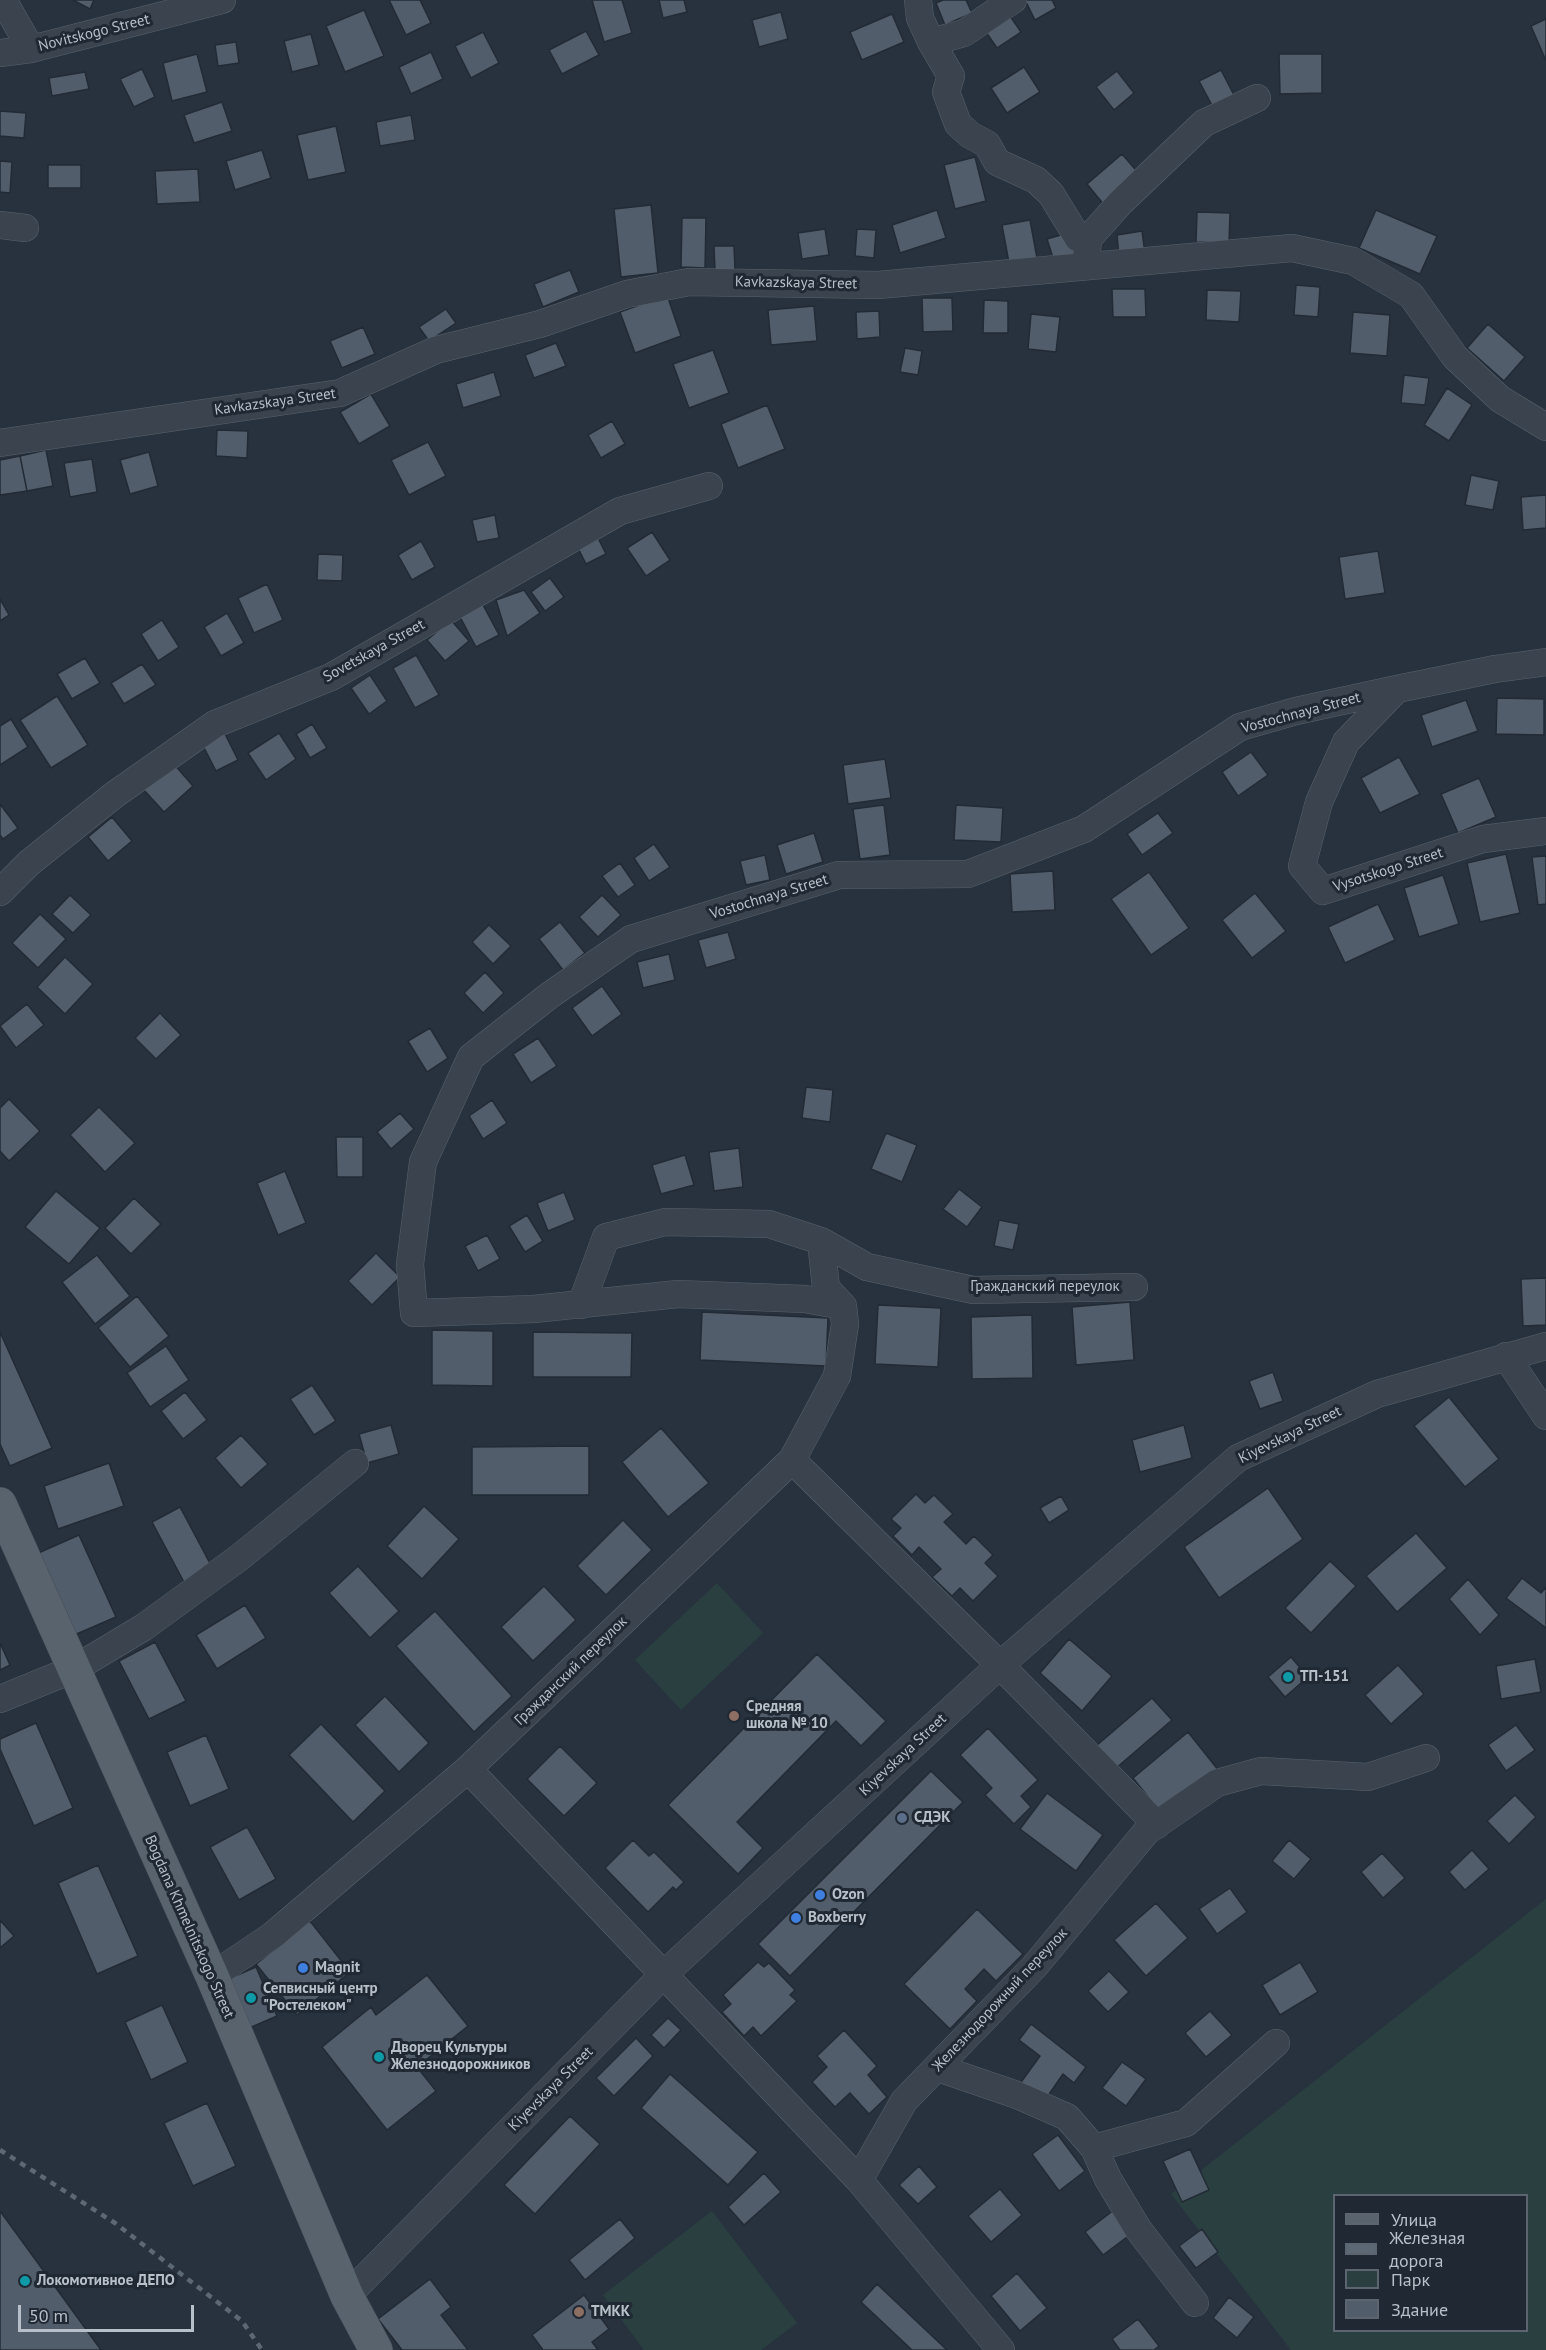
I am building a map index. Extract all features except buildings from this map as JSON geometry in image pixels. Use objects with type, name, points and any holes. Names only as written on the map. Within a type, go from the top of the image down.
[{"type":"main road","name":"Bogdana Khmelnitskogo Street","points":[[0,1504],[212,1976],[347,2296],[376,2350]]},
{"type":"street","points":[[3,0],[31,49]]},
{"type":"street","name":"Novitskogo Street","points":[[0,53],[31,49],[222,0]]},
{"type":"street","points":[[918,0],[920,18],[931,42],[951,75],[946,92],[958,124],[970,135],[987,144],[997,162],[1036,180],[1051,194],[1078,238],[1088,239]]},
{"type":"street","points":[[931,42],[964,33],[1013,0]]},
{"type":"street","points":[[1086,266],[1088,239],[1120,202],[1204,123],[1257,98]]},
{"type":"street","name":"Kavkazskaya Street","points":[[0,443],[340,393],[435,350],[540,324],[627,294],[689,282],[878,285],[1292,248],[1353,261],[1411,295],[1455,357],[1500,399],[1546,427]]},
{"type":"street","name":"Sovetskaya Street","points":[[0,892],[29,863],[114,795],[214,724],[331,677],[620,511],[709,486]]},
{"type":"street","name":"Vostochnaya Street","points":[[581,1305],[414,1313],[410,1264],[423,1162],[471,1057],[550,995],[631,939],[838,875],[968,874],[1084,829],[1240,727],[1296,711],[1397,689],[1495,669],[1546,662]]},
{"type":"street","name":"Vysotskogo Street","points":[[1397,689],[1346,742],[1319,802],[1302,866],[1323,891],[1483,839],[1546,831]]},
{"type":"street","name":"Гражданский переулок","points":[[581,1305],[606,1236],[665,1222],[769,1224],[821,1241],[867,1267],[973,1290],[1134,1287]]},
{"type":"street","points":[[821,1241],[826,1288],[843,1306]]},
{"type":"street","points":[[581,1305],[678,1294],[805,1299],[843,1306]]},
{"type":"street","name":"Гражданский переулок","points":[[212,1976],[273,1935],[468,1769],[792,1460],[837,1376],[845,1324],[843,1306]]},
{"type":"street","name":"Kiyevskaya Street","points":[[347,2296],[663,1976],[1000,1665],[1238,1458],[1377,1394],[1546,1346]]},
{"type":"street","points":[[1506,1356],[1546,1416]]},
{"type":"street","points":[[792,1460],[1000,1665],[1157,1825]]},
{"type":"street","points":[[0,1699],[74,1669],[144,1627],[240,1557],[354,1462]]},
{"type":"street","name":"Железнодорожный переулок","points":[[859,2180],[904,2101],[1034,1967],[1147,1832],[1217,1783],[1261,1771],[1368,1777],[1426,1758]]},
{"type":"street","points":[[468,1769],[859,2180],[1001,2350]]},
{"type":"street","points":[[1094,2148],[1186,2123],[1276,2043]]},
{"type":"street","points":[[938,2068],[1017,2095],[1067,2117],[1094,2148],[1108,2179],[1138,2229],[1195,2303]]},
{"type":"green space","points":[[717,1583],[763,1633],[681,1710],[635,1660]]},
{"type":"green space","points":[[1546,1899],[1546,2350],[1291,2350],[1171,2194]]},
{"type":"green space","points":[[712,2211],[797,2323],[761,2350],[644,2350],[603,2295]]},
{"type":"railway","points":[[0,2150],[115,2223],[242,2321],[262,2350]]},
{"type":"place","name":"ТП-151","points":[[1288,1677]]},
{"type":"place","name":"Средняя школа № 10","points":[[734,1716]]},
{"type":"place","name":"СДЭК","points":[[902,1818]]},
{"type":"place","name":"Ozon","points":[[820,1895]]},
{"type":"place","name":"Boxberry","points":[[796,1918]]},
{"type":"place","name":"Magnit","points":[[303,1968]]},
{"type":"place","name":"Сепвисный центр \"Ростелеком\"","points":[[251,1998]]},
{"type":"place","name":"Дворец Культуры Железнодорожников","points":[[379,2057]]},
{"type":"place","name":"Локомотивное ДЕПО","points":[[25,2281]]},
{"type":"place","name":"ТМКК","points":[[579,2312]]}]
